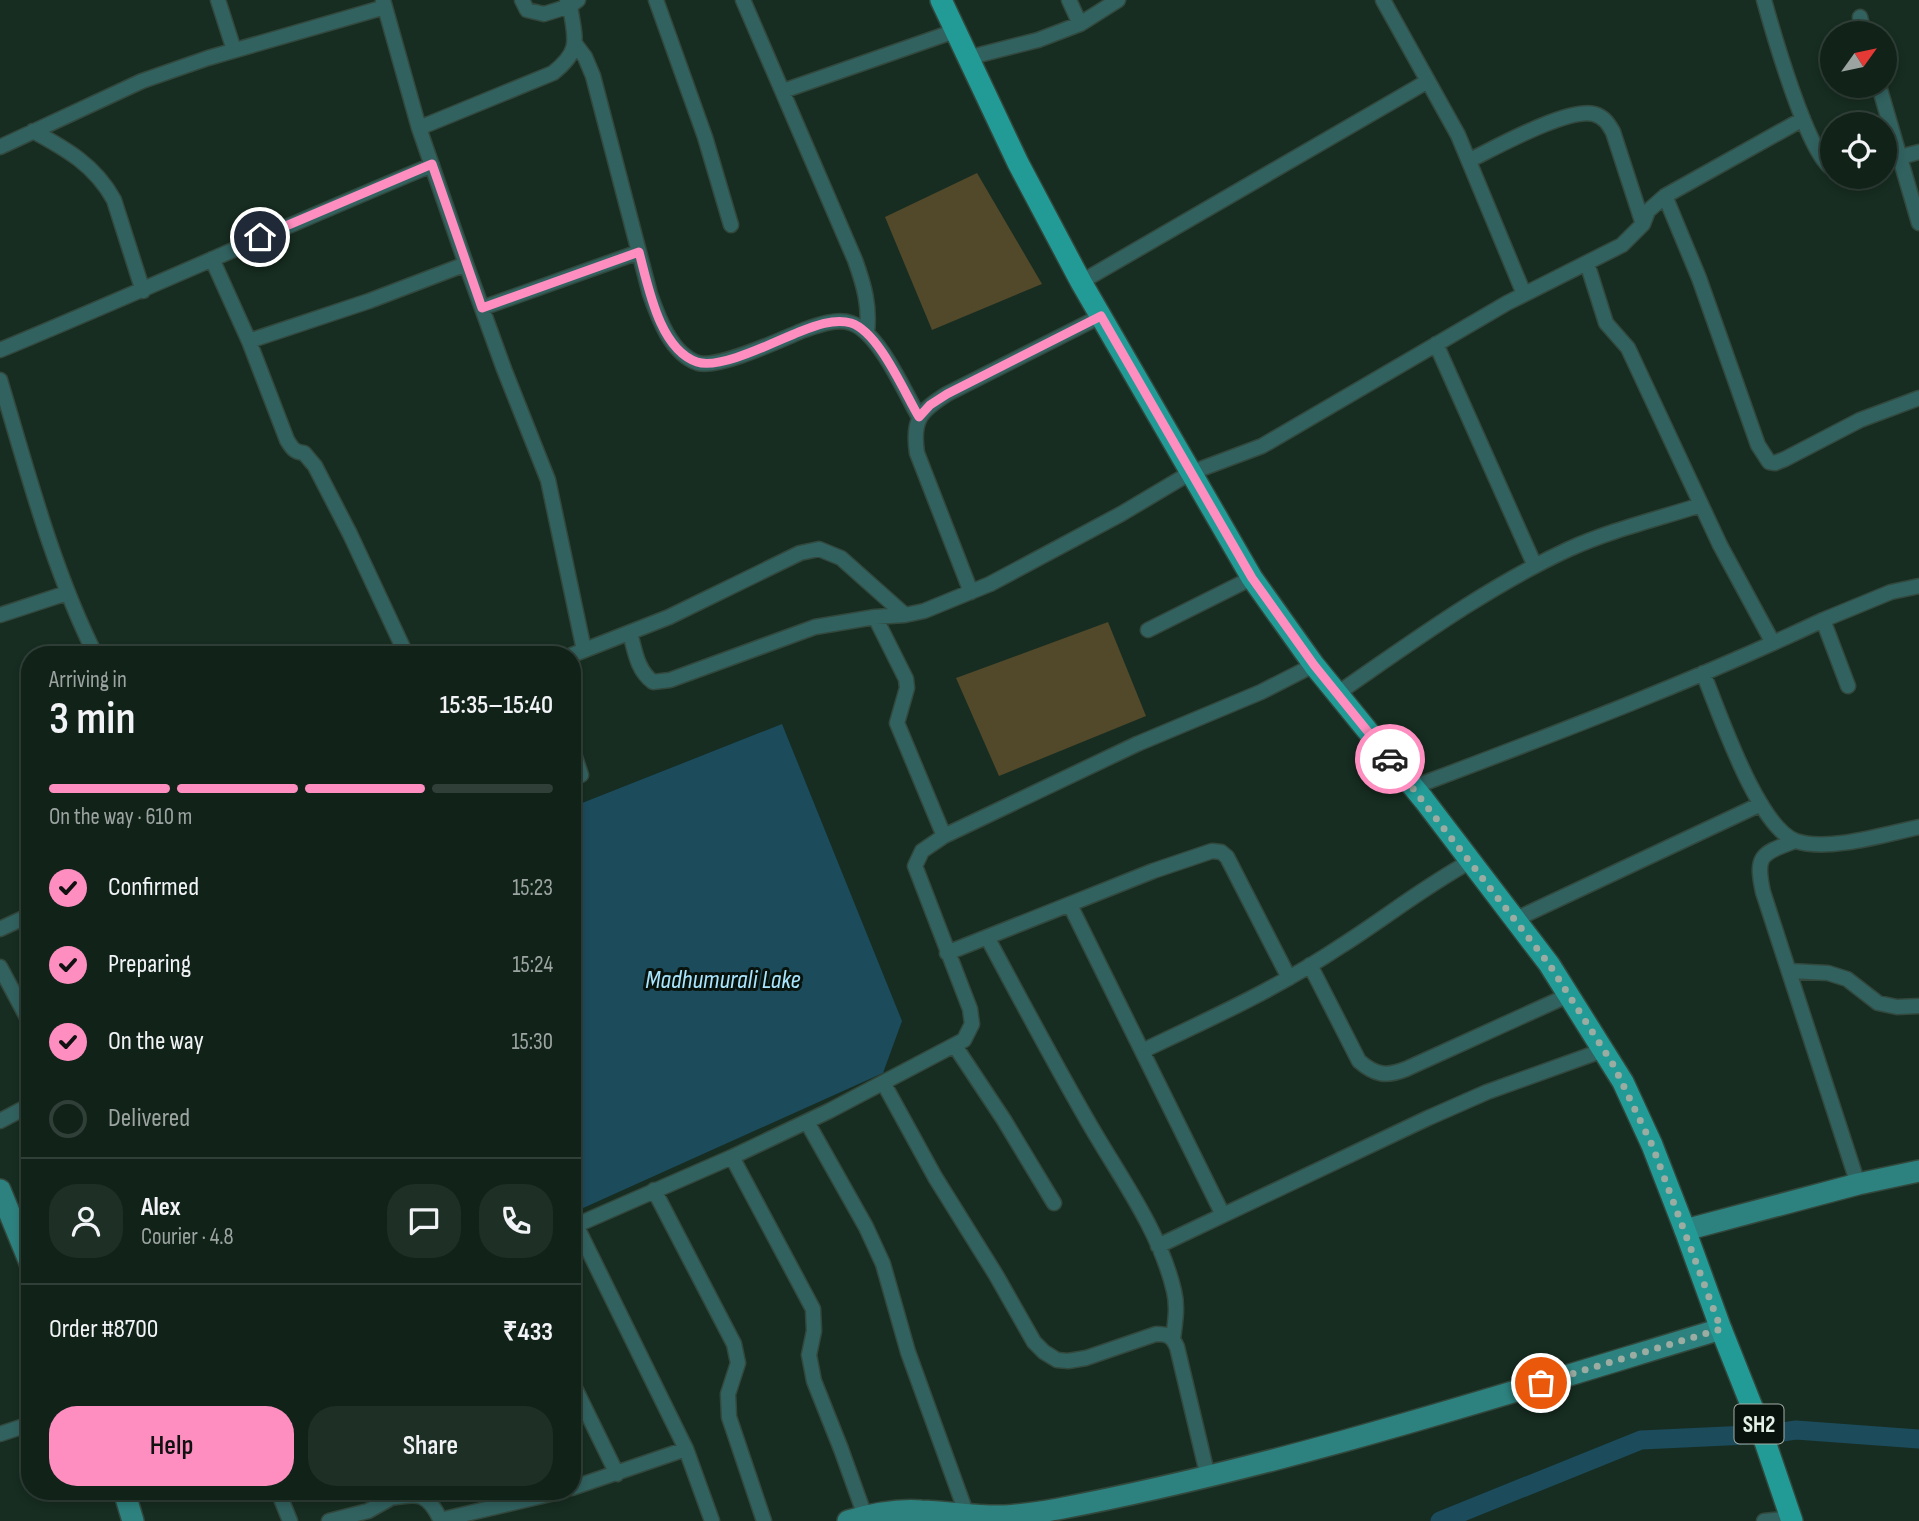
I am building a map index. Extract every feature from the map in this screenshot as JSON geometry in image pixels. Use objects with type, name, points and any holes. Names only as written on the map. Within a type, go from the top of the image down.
[{"type":"main road","name":"SH2","points":[[941,0],[1018,163],[1081,282],[1252,578],[1314,665],[1414,787],[1516,919],[1569,995],[1623,1082],[1652,1145],[1685,1230],[1760,1427],[1791,1519]]},
{"type":"street","points":[[218,0],[234,50]]},
{"type":"street","points":[[522,0],[527,10],[544,13],[571,2],[576,45],[589,67],[602,107],[657,315],[671,340],[698,363],[716,363],[811,327],[837,321],[852,323],[867,332],[877,345],[919,417]]},
{"type":"street","points":[[656,0],[705,137],[731,225]]},
{"type":"street","points":[[743,0],[842,227],[865,287],[869,312],[867,332]]},
{"type":"street","points":[[1069,0],[1080,24]]},
{"type":"street","points":[[967,58],[1038,40],[1080,24],[1118,0]]},
{"type":"street","points":[[1383,0],[1469,160],[1524,295]]},
{"type":"street","points":[[1765,0],[1803,119],[1820,155]]},
{"type":"street","points":[[0,147],[142,80],[384,3],[419,128],[482,308],[548,480],[577,646]]},
{"type":"street","points":[[1860,17],[1861,21]]},
{"type":"street","points":[[783,91],[955,31]]},
{"type":"street","points":[[419,128],[553,73],[566,62],[576,45]]},
{"type":"street","points":[[1081,282],[1428,81]]},
{"type":"street","points":[[1882,98],[1919,223]]},
{"type":"street","points":[[1469,160],[1553,121],[1575,114],[1592,113],[1607,120],[1614,132],[1643,224]]},
{"type":"street","points":[[630,633],[640,667],[646,676],[653,681],[670,680],[815,627],[924,611],[990,584],[1121,514],[1190,473],[1262,446],[1436,344],[1622,245],[1643,224],[1648,211],[1665,197],[1803,119]]},
{"type":"street","points":[[33,131],[88,164],[107,186],[143,291]]},
{"type":"street","points":[[1897,159],[1919,152]]},
{"type":"street","points":[[0,350],[143,291],[432,164]]},
{"type":"street","points":[[1665,197],[1699,278],[1752,430],[1769,462],[1785,459],[1860,420],[1919,398]]},
{"type":"street","points":[[482,308],[639,252]]},
{"type":"street","points":[[212,259],[287,440],[292,448],[304,453],[315,466],[351,534],[402,646]]},
{"type":"street","points":[[1587,263],[1605,323],[1628,348],[1701,505],[1773,643]]},
{"type":"street","points":[[248,341],[369,301],[466,264]]},
{"type":"street","points":[[971,592],[917,453],[914,433],[919,417],[930,405],[947,394],[1101,316]]},
{"type":"street","points":[[1436,344],[1535,566]]},
{"type":"street","points":[[0,380],[50,547],[91,646]]},
{"type":"street","points":[[1338,693],[1535,566],[1572,548],[1701,505]]},
{"type":"street","points":[[581,651],[669,617],[800,553],[819,549],[841,558],[905,615]]},
{"type":"street","points":[[1148,629],[1252,578]]},
{"type":"street","points":[[1414,787],[1591,719],[1891,592],[1919,586]]},
{"type":"street","points":[[0,615],[67,593]]},
{"type":"street","points":[[875,617],[906,679],[907,688],[897,723],[944,836]]},
{"type":"street","points":[[1822,620],[1849,686]]},
{"type":"street","points":[[581,1223],[807,1122],[964,1040],[972,1024],[970,1009],[915,866],[922,851],[944,836],[1137,744],[1261,692],[1314,665]]},
{"type":"street","points":[[1703,673],[1760,804],[1775,824],[1795,841]]},
{"type":"street","points":[[1516,919],[1760,804]]},
{"type":"street","points":[[1858,1184],[1758,870],[1761,858],[1772,849],[1795,841],[1825,844],[1919,827]]},
{"type":"street","points":[[947,953],[1153,871],[1212,851],[1221,852],[1227,857],[1289,978]]},
{"type":"street","points":[[1142,1051],[1289,978],[1341,947],[1419,891],[1471,861]]},
{"type":"street","points":[[1070,905],[1223,1215]]},
{"type":"street","points":[[0,929],[21,919]]},
{"type":"street","points":[[987,937],[1158,1246],[1175,1292],[1177,1311],[1173,1339]]},
{"type":"street","points":[[1310,965],[1359,1061],[1369,1070],[1382,1075],[1406,1069],[1569,995]]},
{"type":"street","points":[[0,967],[21,1006]]},
{"type":"street","points":[[1790,971],[1828,973],[1847,979],[1878,1003],[1897,1007],[1919,1006]]},
{"type":"street","points":[[955,1046],[1054,1203]]},
{"type":"street","points":[[1158,1246],[1487,1092],[1604,1050]]},
{"type":"street","points":[[884,1084],[935,1177],[1034,1342],[1044,1352],[1057,1360],[1068,1361],[1086,1358],[1156,1334],[1167,1334],[1173,1339],[1208,1477]]},
{"type":"street","points":[[0,1121],[21,1110]]},
{"type":"street","points":[[807,1122],[866,1227],[883,1264],[908,1352],[967,1515]]},
{"type":"street","points":[[732,1157],[813,1309],[814,1331],[809,1355],[814,1381],[841,1449],[856,1518],[881,1512],[920,1511],[1006,1516],[1056,1509],[1208,1477],[1451,1410],[1721,1329]]},
{"type":"street","points":[[1685,1230],[1858,1184],[1919,1171]]},
{"type":"street","points":[[0,1190],[21,1241]]},
{"type":"street","points":[[654,1191],[734,1345],[738,1363],[728,1394],[729,1417],[764,1521]]},
{"type":"street","points":[[581,1240],[686,1449],[712,1521]]},
{"type":"street","points":[[581,1400],[617,1474]]},
{"type":"street","points":[[0,1434],[21,1427]]},
{"type":"street","points":[[581,1485],[686,1449]]},
{"type":"street","points":[[127,1500],[133,1521]]},
{"type":"street","points":[[282,1500],[290,1521]]},
{"type":"street","points":[[329,1521],[368,1511],[386,1500]]},
{"type":"street","points":[[429,1500],[441,1520],[522,1500]]},
{"type":"street","points":[[1765,1521],[1791,1519]]},
{"type":"shaded area","points":[[977,173],[1042,284],[932,330],[885,217]]},
{"type":"shaded area","points":[[1108,622],[1146,716],[999,776],[956,678]]},
{"type":"water","name":"Madhumurali Lake","points":[[782,724],[902,1021],[883,1073],[581,1209],[581,803]]},
{"type":"waterway","points":[[1776,1433],[1796,1430],[1919,1439]]},
{"type":"waterway","points":[[1440,1521],[1641,1440],[1748,1435]]},
{"type":"way so far","points":[[1390,759],[1440,820],[1549,964],[1614,1066],[1652,1145],[1721,1329],[1541,1383]]},
{"type":"route","points":[[260,237],[432,164],[482,308],[639,252],[657,315],[671,340],[698,363],[716,363],[733,358],[811,327],[837,321],[852,323],[867,332],[877,345],[919,417],[930,405],[947,394],[1101,316],[1252,578],[1314,665],[1390,759]]}]
